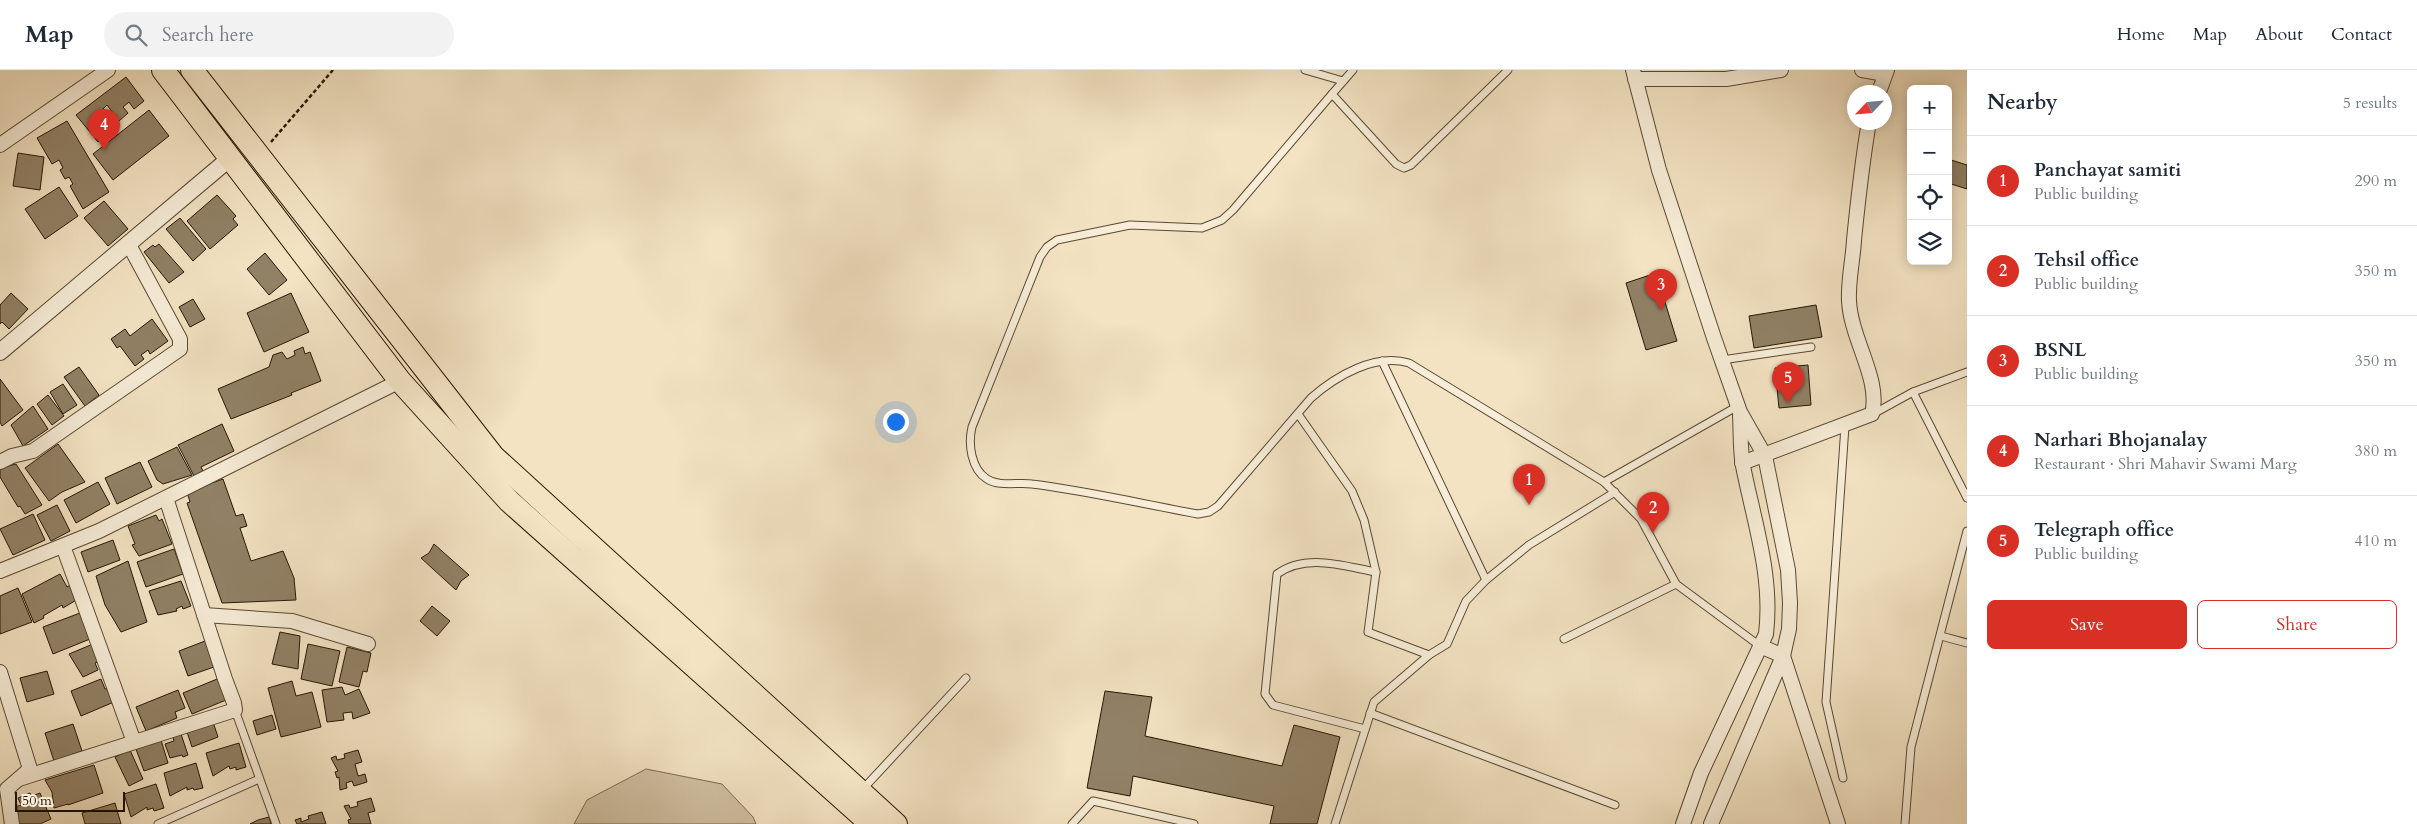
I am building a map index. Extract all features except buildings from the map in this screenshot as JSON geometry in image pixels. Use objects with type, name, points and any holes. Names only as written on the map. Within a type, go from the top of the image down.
[{"type":"highway","points":[[163,70],[400,381],[509,501],[855,798],[896,824]]},
{"type":"highway","points":[[192,70],[493,456],[855,798],[871,824]]},
{"type":"street","points":[[0,145],[108,70]]},
{"type":"street","points":[[1710,824],[1783,656],[1789,629],[1788,570],[1765,456],[1739,409],[1722,360],[1659,170],[1634,75],[1726,79],[1781,70]]},
{"type":"street","points":[[1862,70],[1886,72],[1881,85]]},
{"type":"street","points":[[1742,464],[1845,426],[1872,414],[1875,404],[1873,381],[1856,340],[1849,300],[1856,210],[1868,130]]},
{"type":"street","points":[[0,352],[230,159],[252,149]]},
{"type":"street","points":[[0,462],[12,456],[34,451],[180,349],[180,339],[128,243]]},
{"type":"street","points":[[0,571],[99,531],[400,381]]},
{"type":"street","points":[[1683,824],[1701,773],[1766,634],[1768,610],[1765,565],[1742,464],[1739,409]]},
{"type":"street","points":[[19,779],[235,710],[166,498]]},
{"type":"street","points":[[63,546],[134,742]]},
{"type":"street","points":[[204,616],[292,621],[368,644]]},
{"type":"street","points":[[1760,646],[1783,656],[1838,824]]},
{"type":"street","points":[[0,672],[30,769],[7,789],[5,806],[12,824]]},
{"type":"lane","points":[[1305,70],[1343,81]]},
{"type":"lane","points":[[1353,70],[1233,210],[1222,220],[1202,228],[1149,225],[1108,228],[1057,240],[1047,247],[1040,256],[975,418],[969,444],[979,470],[985,478],[992,482],[1032,484],[1198,514],[1209,512],[1218,506],[1317,392],[1338,377],[1382,361],[1397,360],[1409,363],[1604,482],[1641,518],[1676,584],[1760,646]]},
{"type":"lane","points":[[1332,94],[1396,164],[1404,168],[1411,165],[1508,70]]},
{"type":"lane","points":[[1722,360],[1811,347]]},
{"type":"lane","points":[[1382,361],[1486,580]]},
{"type":"lane","points":[[1872,414],[1913,392],[1967,372]]},
{"type":"lane","points":[[1913,392],[1967,498]]},
{"type":"lane","points":[[1604,482],[1739,409]]},
{"type":"lane","points":[[1298,414],[1359,506],[1376,572],[1368,632],[1429,655]]},
{"type":"lane","points":[[1843,778],[1826,702],[1845,426]]},
{"type":"lane","points":[[1336,824],[1374,702],[1429,655],[1447,644],[1466,601],[1486,580],[1529,545],[1615,492]]},
{"type":"lane","points":[[1906,824],[1910,747],[1941,636],[1967,531]]},
{"type":"lane","points":[[1365,729],[1273,704],[1266,694],[1277,574],[1294,565],[1322,562],[1376,572]]},
{"type":"lane","points":[[1564,639],[1676,584]]},
{"type":"lane","points":[[1941,636],[1967,643]]},
{"type":"lane","points":[[855,798],[966,678]]},
{"type":"lane","points":[[235,710],[276,824]]},
{"type":"lane","points":[[1370,713],[1615,805]]},
{"type":"lane","points":[[158,824],[259,779]]},
{"type":"lane","points":[[1072,824],[1093,801],[1194,824]]},
{"type":"path","points":[[252,149],[334,70]]},
{"type":"shaded area","points":[[646,769],[722,784],[753,817],[756,824],[574,824],[587,800]]},
{"type":"place","name":"Narhari Bhojanalay","points":[[104,150]]},
{"type":"place","name":"BSNL","points":[[1661,310]]},
{"type":"place","name":"Telegraph office","points":[[1788,403]]},
{"type":"place","name":"Panchayat samiti","points":[[1529,505]]},
{"type":"place","name":"Tehsil office","points":[[1653,533]]}]
